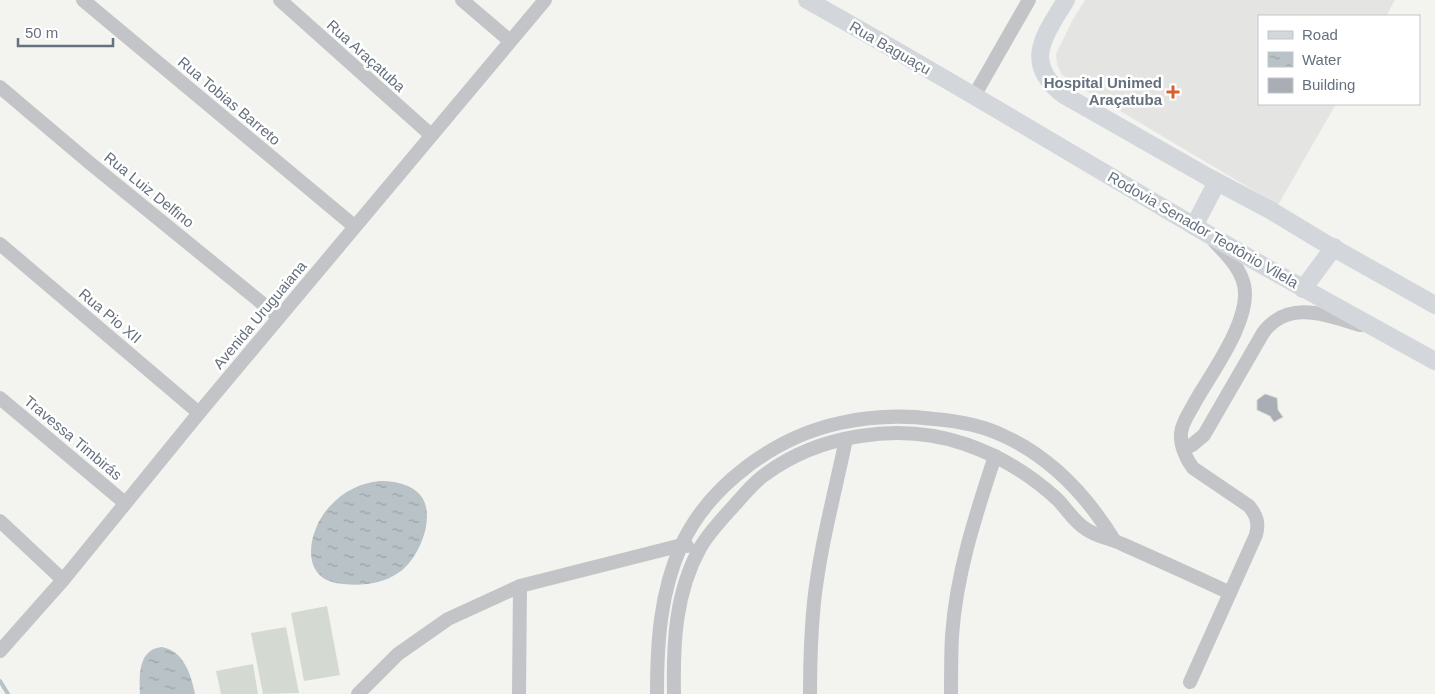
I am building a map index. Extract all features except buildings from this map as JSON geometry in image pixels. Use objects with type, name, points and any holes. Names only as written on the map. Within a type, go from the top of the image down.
[{"type":"main road","points":[[1066,0],[1043,38],[1040,54],[1047,80],[1064,95],[1435,305]]},
{"type":"main road","name":"Rua Baguaçu","points":[[817,2],[974,96]]},
{"type":"main road","name":"Rodovia Senador Teotônio Vilela","points":[[974,96],[1303,289],[1435,361]]},
{"type":"main road","points":[[1201,230],[1218,182]]},
{"type":"main road","points":[[1303,289],[1334,247]]},
{"type":"street","name":"Rua Tobias Barreto","points":[[83,0],[354,226]]},
{"type":"street","name":"Rua Araçatuba","points":[[280,0],[431,135]]},
{"type":"street","points":[[462,0],[510,41]]},
{"type":"street","name":"Avenida Uruguaiana","points":[[0,650],[63,580],[354,226],[545,0]]},
{"type":"street","points":[[974,96],[1028,0]]},
{"type":"street","name":"Rua Luiz Delfino","points":[[0,87],[91,164],[279,317]]},
{"type":"street","points":[[1190,682],[1256,535],[1258,524],[1255,513],[1249,506],[1193,468],[1187,460],[1181,442],[1183,423],[1237,329],[1245,306],[1244,284],[1235,265],[1201,230]]},
{"type":"street","name":"Rua Pio XII","points":[[0,244],[199,413]]},
{"type":"street","points":[[1184,449],[1199,441],[1204,434],[1271,322],[1287,314],[1305,312],[1333,317],[1383,332]]},
{"type":"street","name":"Travessa Timbirás","points":[[0,398],[125,504]]},
{"type":"street","points":[[657,694],[659,621],[667,583],[682,545],[703,511],[731,481],[764,455],[800,436],[839,423],[880,416],[922,417],[963,422],[1003,435],[1034,452],[1071,483],[1098,513],[1114,540]]},
{"type":"street","points":[[891,417],[891,434]]},
{"type":"street","points":[[674,694],[675,628],[680,601],[700,548],[719,522],[763,476],[789,460],[817,447],[846,439],[891,434],[935,437],[964,444],[995,456],[1038,483],[1085,528],[1230,593]]},
{"type":"street","points":[[810,694],[810,658],[814,600],[846,439]]},
{"type":"street","points":[[1022,472],[1034,452]]},
{"type":"street","points":[[952,694],[952,636],[958,589],[969,540],[995,456]]},
{"type":"street","points":[[0,521],[63,580]]},
{"type":"street","points":[[358,694],[398,654],[448,619],[520,586],[682,545],[700,548]]},
{"type":"street","points":[[519,694],[520,586]]},
{"type":"street","points":[[372,679],[373,694]]},
{"type":"shaded area","name":"Hospital Unimed Araçatuba","points":[[1085,0],[1395,0],[1387,15],[1258,15],[1258,105],[1335,105],[1278,205],[1068,80],[1061,73],[1057,64],[1056,54],[1072,21]]},
{"type":"shaded area","points":[[327,606],[340,675],[304,681],[291,613]]},
{"type":"shaded area","points":[[286,627],[299,693],[263,694],[251,633]]},
{"type":"shaded area","points":[[253,664],[258,694],[221,694],[216,671]]},
{"type":"water","points":[[380,481],[402,484],[413,489],[421,496],[427,515],[423,538],[418,549],[405,567],[385,580],[357,585],[328,581],[318,574],[313,564],[311,552],[316,527],[330,506],[341,496],[359,486]]},
{"type":"water","points":[[162,647],[170,649],[181,659],[189,672],[195,694],[140,694],[140,672],[144,658],[154,649]]},
{"type":"waterway","points":[[0,681],[8,694]]},
{"type":"place","name":"Hospital Unimed Araçatuba","points":[[1173,92]]}]
